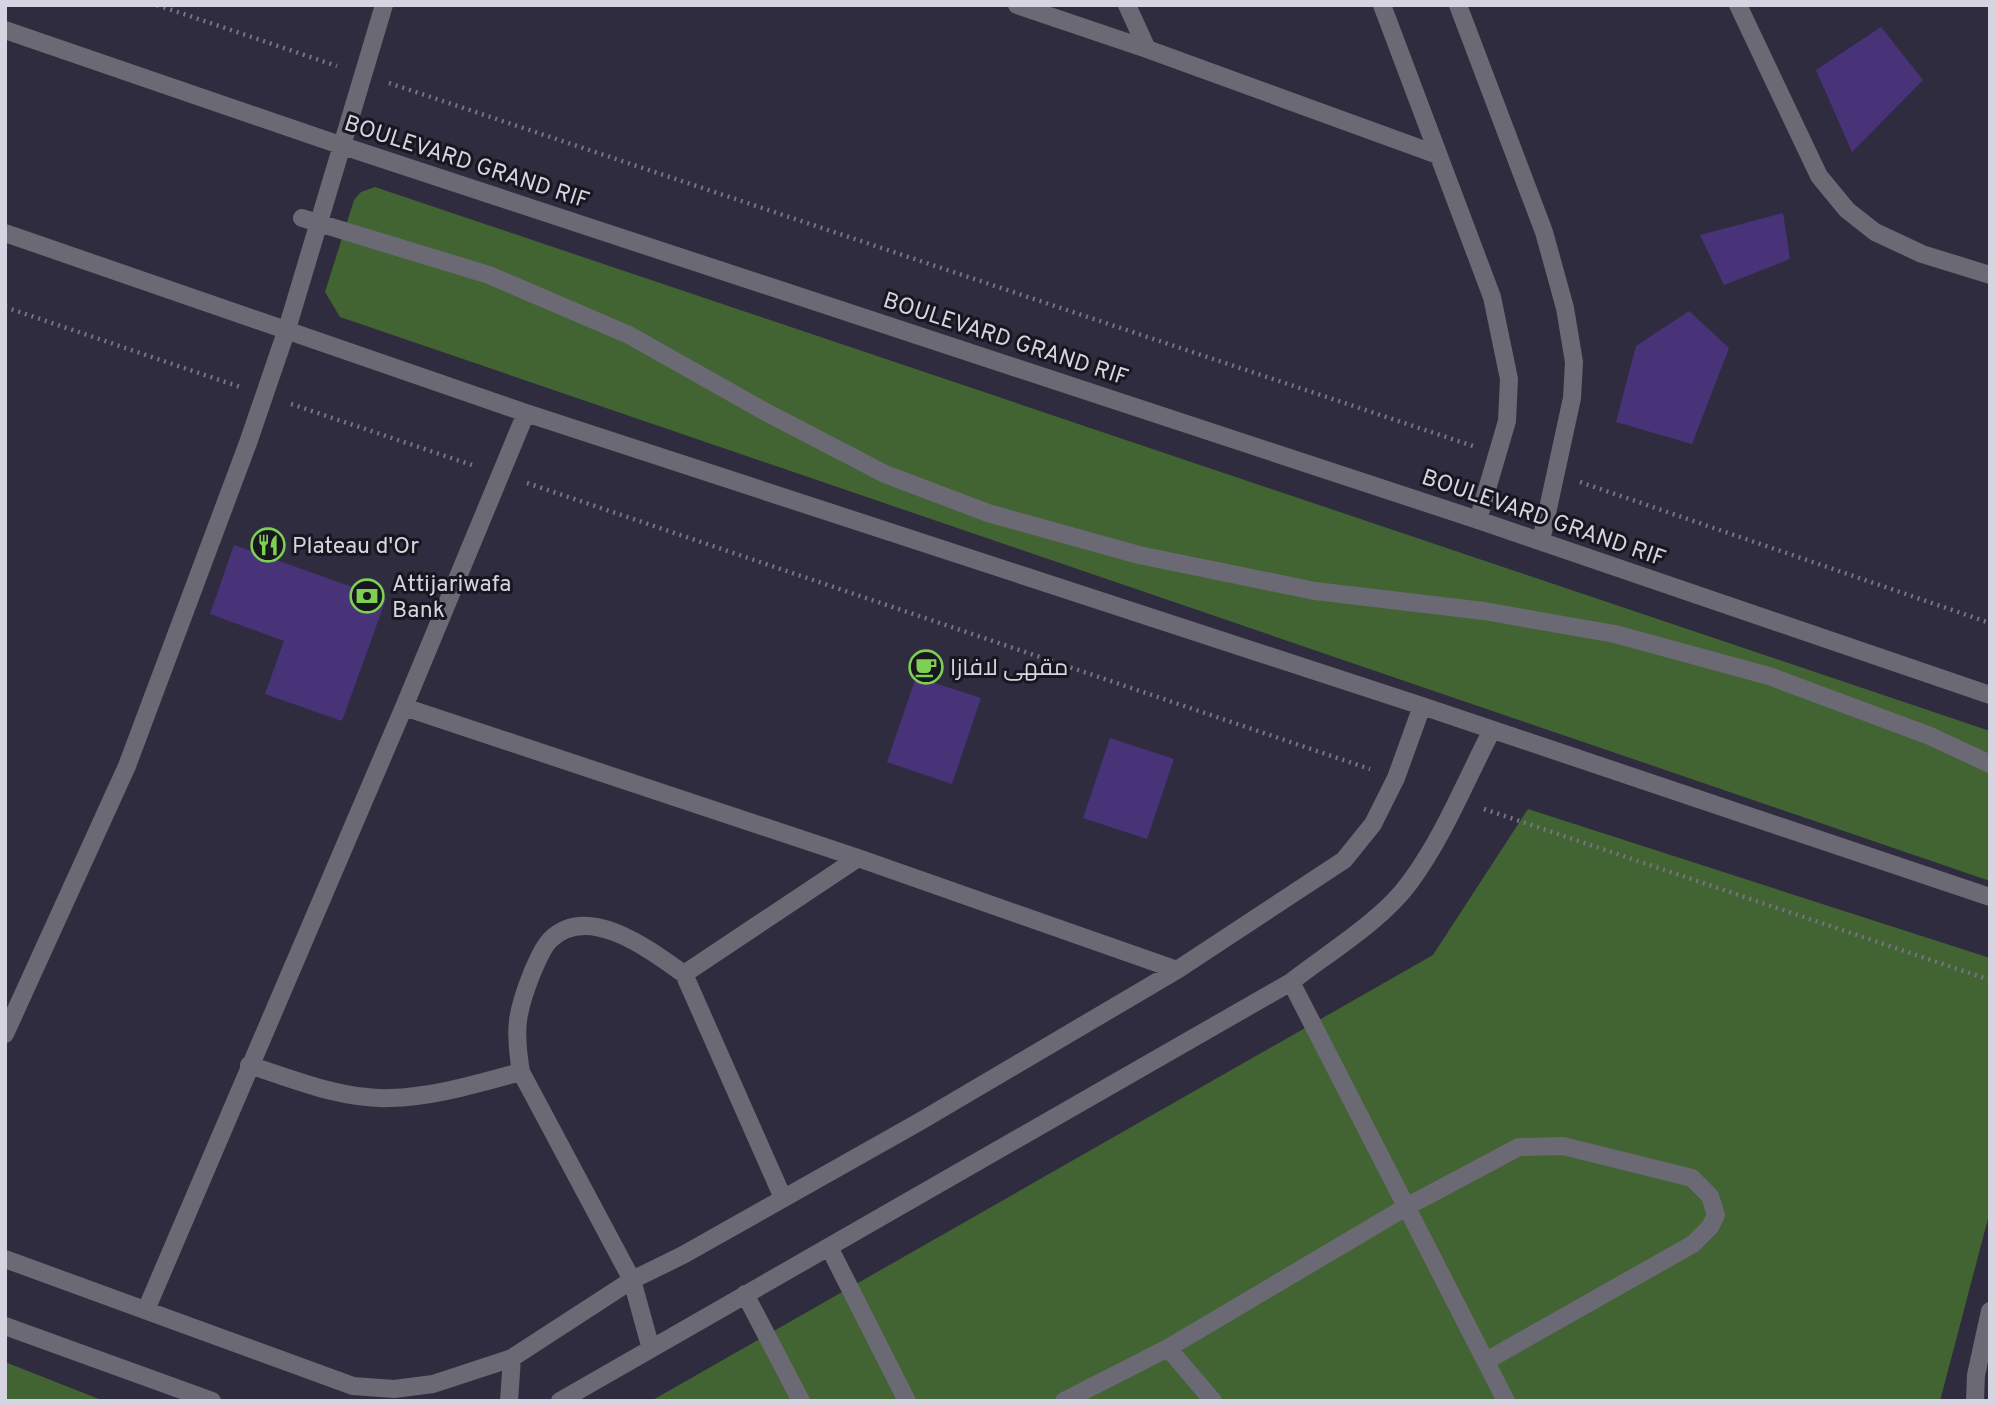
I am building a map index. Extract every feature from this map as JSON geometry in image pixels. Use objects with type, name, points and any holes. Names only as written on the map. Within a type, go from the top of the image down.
[{"type":"street","points":[[5,1034],[127,766],[265,396],[287,329],[311,221],[343,146],[384,5]]},
{"type":"street","points":[[1017,5],[1147,49],[1438,155]]},
{"type":"street","points":[[1127,5],[1147,49]]},
{"type":"street","points":[[1382,5],[1492,297],[1509,379],[1507,421],[1478,520]]},
{"type":"street","points":[[1458,5],[1544,232],[1565,308],[1574,362],[1572,398],[1541,541]]},
{"type":"street","points":[[1738,5],[1819,176],[1847,210],[1875,232],[1922,254],[1990,275]]},
{"type":"street","name":"BOULEVARD GRAND RIF","points":[[5,30],[343,146],[1541,541],[1990,695]]},
{"type":"street","points":[[311,221],[489,275],[629,335],[762,410],[885,474],[988,513],[1139,555],[1315,591],[1484,611],[1615,634],[1769,676],[1930,736],[1990,764]]},
{"type":"street","points":[[5,233],[526,413],[1422,706],[1990,897]]},
{"type":"street","points":[[146,1310],[404,707],[526,413]]},
{"type":"street","points":[[5,1259],[353,1386],[394,1389],[433,1384],[512,1358],[632,1280],[683,1255],[1177,971],[1344,860],[1373,824],[1396,778],[1422,706]]},
{"type":"street","points":[[404,707],[858,858],[1177,971]]},
{"type":"street","points":[[560,1401],[1291,982],[1384,910],[1409,883],[1430,850],[1492,730]]},
{"type":"street","points":[[684,974],[858,858]]},
{"type":"street","points":[[651,1349],[632,1280],[521,1072],[516,1041],[520,1003],[549,940],[570,926],[596,926],[622,935],[684,974],[783,1198]]},
{"type":"street","points":[[1291,982],[1506,1401]]},
{"type":"street","points":[[249,1065],[335,1092],[388,1099],[440,1093],[521,1072]]},
{"type":"street","points":[[1064,1401],[1168,1348],[1406,1207],[1519,1147],[1563,1146],[1692,1178],[1710,1196],[1716,1215],[1710,1227],[1693,1244],[1486,1362]]},
{"type":"street","points":[[829,1247],[907,1401]]},
{"type":"street","points":[[745,1294],[801,1401]]},
{"type":"street","points":[[1975,1401],[1976,1375],[1990,1311]]},
{"type":"street","points":[[5,1326],[212,1401]]},
{"type":"street","points":[[1168,1348],[1213,1401]]},
{"type":"street","points":[[509,1401],[512,1358]]},
{"type":"path","points":[[157,5],[1497,454]]},
{"type":"path","points":[[5,307],[1396,778]]},
{"type":"path","points":[[1556,474],[1990,624]]},
{"type":"path","points":[[1456,800],[1990,980]]},
{"type":"green space","points":[[375,187],[1990,731],[1990,881],[340,317],[325,292],[354,200],[361,192]]},
{"type":"green space","points":[[1528,809],[1990,958],[1990,1211],[1940,1401],[651,1401],[1433,955]]},
{"type":"green space","points":[[5,1362],[104,1401],[5,1401]]},
{"type":"building","points":[[1881,27],[1923,80],[1852,152],[1816,70]]},
{"type":"building","points":[[1783,213],[1790,259],[1724,285],[1700,235]]},
{"type":"building","points":[[1689,311],[1729,348],[1692,444],[1616,422],[1636,346]]},
{"type":"building","points":[[234,545],[386,599],[342,721],[265,694],[284,641],[210,614]]},
{"type":"building","points":[[916,677],[981,698],[952,784],[887,762]]},
{"type":"building","points":[[1110,738],[1174,759],[1147,839],[1083,818]]},
{"type":"place","name":"Plateau d'Or","points":[[268,545]]},
{"type":"place","name":"Attijariwafa Bank","points":[[367,596]]},
{"type":"place","name":"مقهى لافازا","points":[[926,667]]}]
